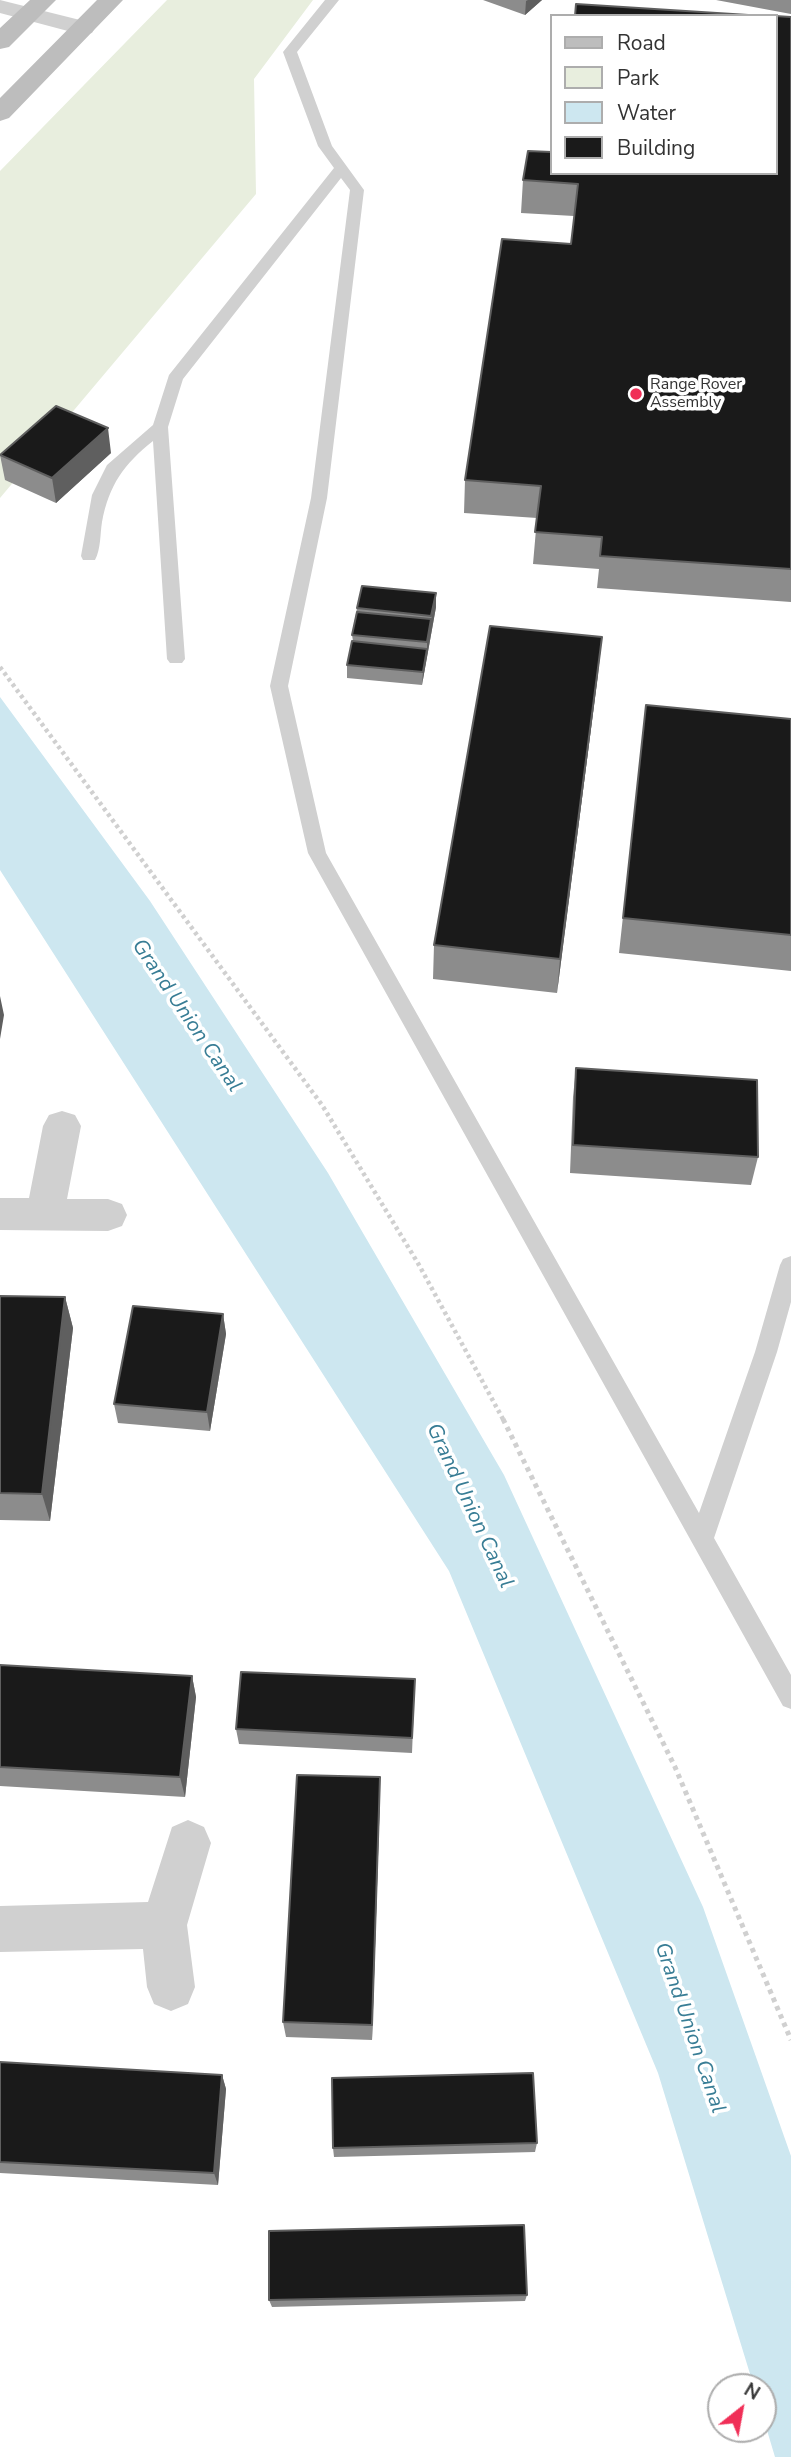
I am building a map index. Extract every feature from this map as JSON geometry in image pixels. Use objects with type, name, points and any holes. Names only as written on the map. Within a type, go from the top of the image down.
[{"type":"main road","points":[[0,113],[111,0]]},
{"type":"main road","points":[[0,42],[37,7]]},
{"type":"street","points":[[0,6],[37,7],[83,28]]},
{"type":"street","points":[[46,1214],[62,1126]]},
{"type":"street","points":[[0,1214],[108,1215]]},
{"type":"street","points":[[171,1987],[164,1925],[188,1843]]},
{"type":"street","points":[[0,1929],[164,1925]]},
{"type":"lane","points":[[332,0],[290,52],[325,146],[357,190],[319,498],[279,686],[317,853],[791,1698]]},
{"type":"lane","points":[[176,659],[160,427],[175,378],[341,168]]},
{"type":"lane","points":[[89,556],[99,492],[112,467],[125,453],[160,427]]},
{"type":"lane","points":[[702,1538],[766,1352],[791,1265]]},
{"type":"path","points":[[0,667],[322,1105],[419,1265],[512,1436],[675,1767],[791,2040]]},
{"type":"green space","points":[[167,0],[313,0],[254,79],[256,194],[0,498],[0,171]]},
{"type":"water","name":"Grand Union Canal","points":[[0,697],[150,901],[328,1173],[504,1475],[703,1907],[791,2156],[791,2457],[775,2457],[771,2443],[777,2443],[777,2373],[750,2373],[658,2073],[449,1571],[0,870]]},
{"type":"building","points":[[576,4],[733,14],[575,14]]},
{"type":"building","name":"Range Rover Assembly","points":[[777,16],[791,17],[791,569],[600,556],[602,537],[535,532],[541,486],[465,480],[502,239],[571,244],[578,184],[523,180],[528,151],[550,152],[550,175],[777,175]]},
{"type":"building","points":[[56,406],[108,428],[52,478],[0,455]]},
{"type":"building","points":[[362,586],[436,593],[431,616],[357,608]]},
{"type":"building","points":[[357,612],[431,619],[427,642],[352,635]]},
{"type":"building","points":[[490,626],[602,637],[560,959],[434,945]]},
{"type":"building","points":[[352,641],[427,649],[423,672],[347,665]]},
{"type":"building","points":[[646,705],[791,719],[791,935],[623,918]]},
{"type":"building","points":[[576,1068],[757,1080],[758,1157],[573,1145]]},
{"type":"building","points":[[0,1296],[65,1297],[42,1494],[0,1493]]},
{"type":"building","points":[[133,1306],[223,1314],[207,1412],[114,1404]]},
{"type":"building","points":[[0,1665],[192,1676],[180,1777],[0,1767]]},
{"type":"building","points":[[241,1672],[415,1679],[412,1738],[236,1729]]},
{"type":"building","points":[[297,1775],[380,1777],[372,2025],[283,2022]]},
{"type":"building","points":[[0,2062],[222,2075],[214,2173],[0,2162]]},
{"type":"building","points":[[533,2073],[537,2143],[333,2148],[332,2078]]},
{"type":"building","points":[[524,2225],[527,2295],[269,2300],[269,2231]]},
{"type":"place","name":"Range Rover Assembly","points":[[636,394]]}]
